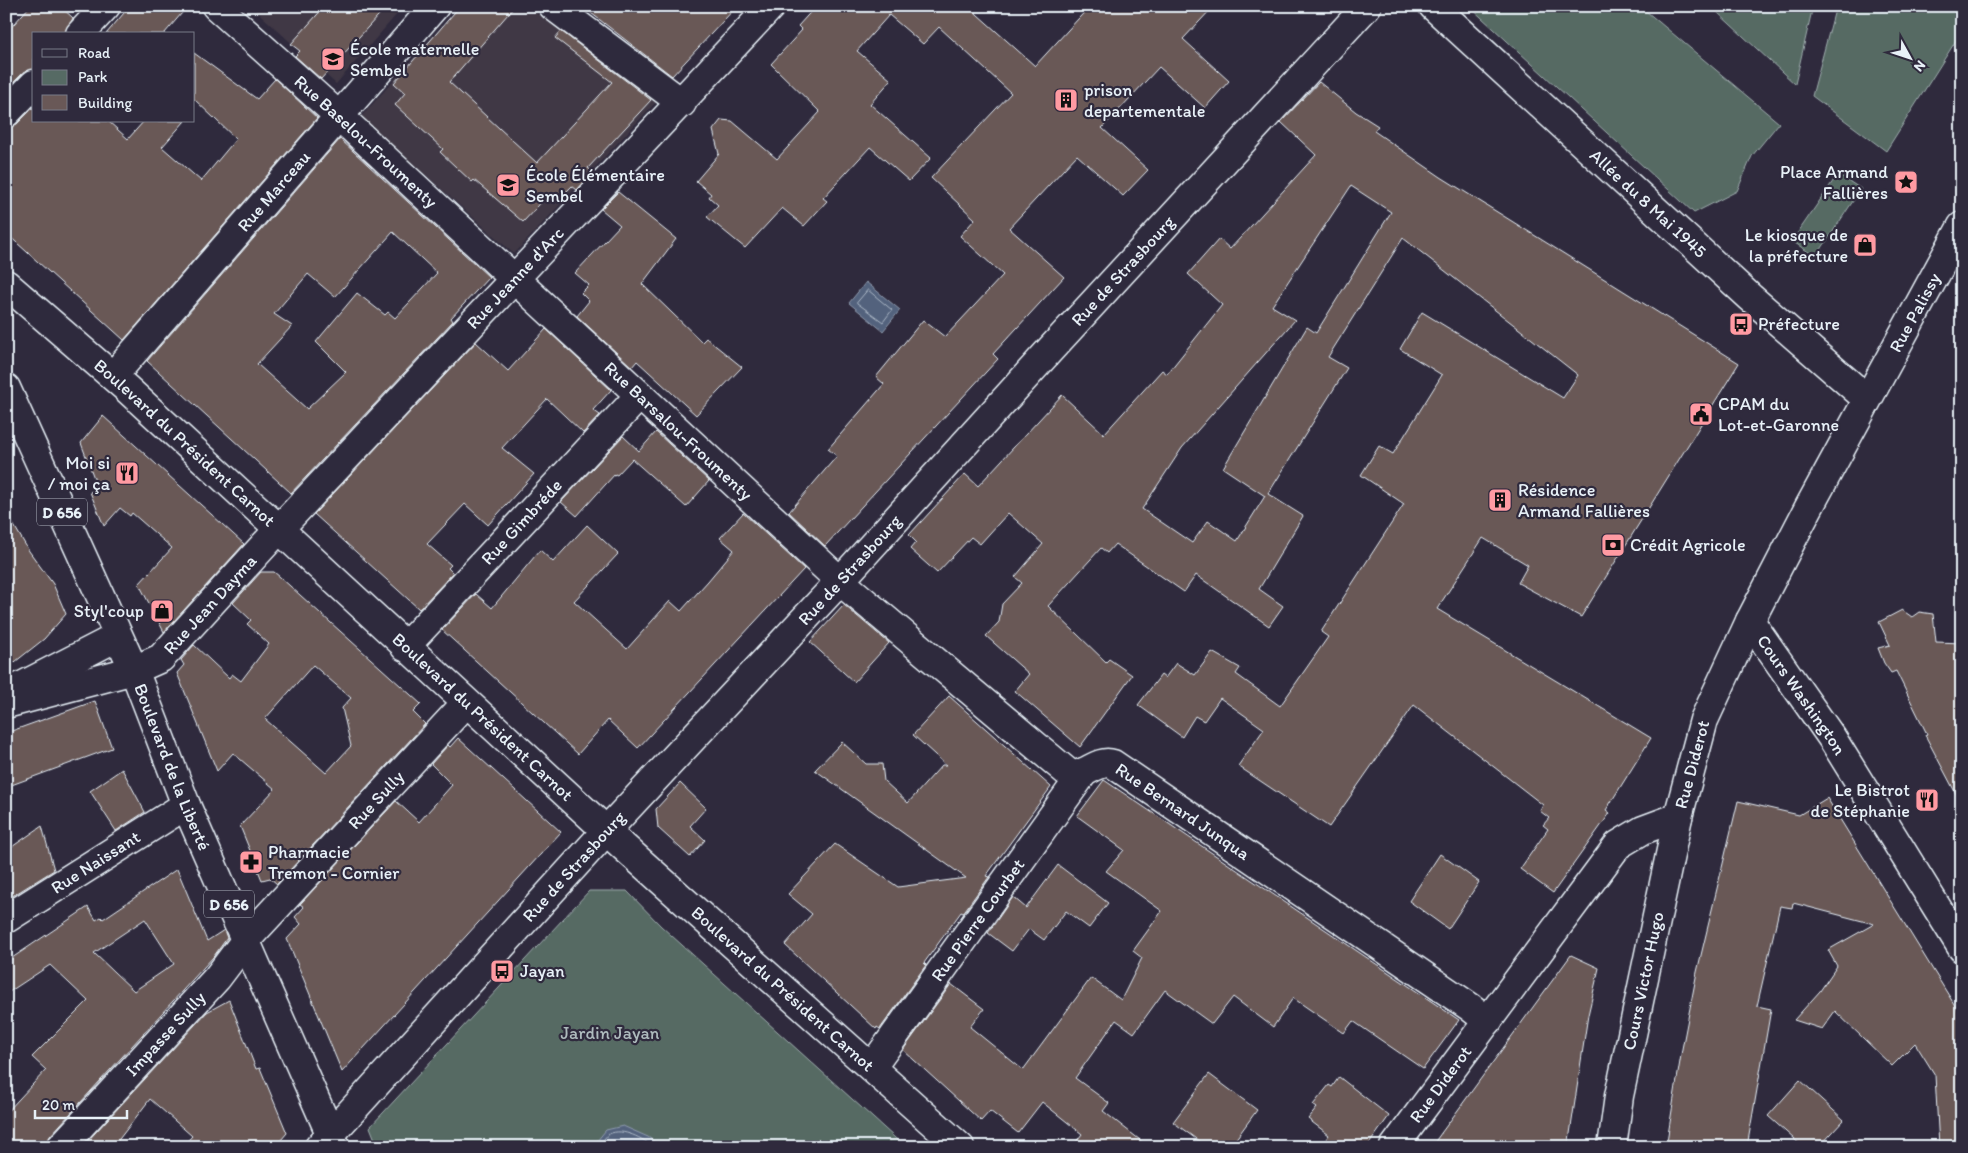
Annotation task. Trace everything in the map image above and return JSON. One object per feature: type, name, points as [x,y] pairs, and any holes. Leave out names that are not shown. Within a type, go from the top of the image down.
[{"type":"street","points":[[82,32],[106,6]]},
{"type":"street","name":"Rue Baselou-Froumenty","points":[[216,6],[339,116],[515,280]]},
{"type":"street","name":"Rue Marceau","points":[[113,376],[435,6]]},
{"type":"street","points":[[553,6],[682,103]]},
{"type":"street","name":"Rue Jeanne d'Arc","points":[[279,529],[682,103],[771,6]]},
{"type":"street","name":"Rue de Strasbourg","points":[[329,1143],[606,831],[840,581],[1367,6]]},
{"type":"street","name":"Allée du 8 Mai 1945","points":[[1433,6],[1750,297],[1867,399]]},
{"type":"street","points":[[6,113],[32,86]]},
{"type":"street","name":"Rue Palissy","points":[[1867,399],[1962,226]]},
{"type":"street","name":"Rue Barsalou-Froumenty","points":[[515,280],[840,581]]},
{"type":"street","name":"Boulevard du Président Carnot","points":[[6,284],[113,376],[606,831],[960,1147]]},
{"type":"street","name":"Boulevard de la Liberté","points":[[6,388],[117,637],[134,670],[186,805],[329,1143]]},
{"type":"street","name":"Rue Gimbréde","points":[[405,647],[639,396]]},
{"type":"street","name":"Rue Diderot","points":[[1394,1147],[1618,845],[1643,830],[1678,817],[1704,720],[1750,621],[1867,399]]},
{"type":"street","name":"Rue Jean Dayma","points":[[6,704],[134,670],[161,658],[279,529]]},
{"type":"street","points":[[840,581],[1071,775],[1084,772]]},
{"type":"street","name":"Cours Washington","points":[[1750,621],[1832,738],[1962,948]]},
{"type":"street","points":[[6,694],[117,637]]},
{"type":"street","name":"Rue Sully","points":[[245,941],[466,703]]},
{"type":"street","name":"Rue Bernard Junqua","points":[[1084,772],[1098,763],[1106,762],[1113,764],[1488,1021]]},
{"type":"street","name":"Rue Pierre Courbet","points":[[872,1067],[1084,772]]},
{"type":"street","name":"Rue Naissant","points":[[6,919],[186,805]]},
{"type":"street","name":"Cours Victor Hugo","points":[[1612,1147],[1620,1096],[1678,817]]},
{"type":"street","name":"Impasse Sully","points":[[61,1147],[217,978],[245,941]]},
{"type":"shaded area","name":"École maternelle Sembel","points":[[251,6],[404,6],[336,84]]},
{"type":"shaded area","name":"École Élémentaire Sembel","points":[[460,6],[527,6],[656,102],[514,254],[361,117]]},
{"type":"green space","points":[[1469,6],[1640,6],[1779,123],[1752,156],[1737,191],[1694,213]]},
{"type":"green space","points":[[1722,6],[1813,6],[1795,84],[1717,12]]},
{"type":"green space","points":[[1836,6],[1962,6],[1962,31],[1886,151],[1812,96]]},
{"type":"green space","points":[[1838,174],[1861,189],[1816,257],[1792,241]]},
{"type":"green space","name":"Jardin Jayan","points":[[589,891],[627,891],[661,926],[905,1147],[378,1147],[370,1127]]},
{"type":"water","points":[[866,282],[900,310],[883,331],[849,303]]},
{"type":"water","points":[[623,1126],[648,1137],[663,1147],[592,1147],[606,1130]]},
{"type":"building","points":[[30,6],[60,6],[73,18],[66,32],[32,32],[32,70],[23,73],[6,90],[6,33]]},
{"type":"building","points":[[130,6],[188,6],[166,32],[108,32]]},
{"type":"building","points":[[325,6],[387,6],[321,79],[295,56],[300,51],[291,44]]},
{"type":"building","points":[[460,6],[515,6],[449,82],[537,163],[612,82],[555,38],[561,31],[651,100],[588,168],[593,172],[577,190],[572,186],[558,200],[550,193],[523,222],[474,180],[472,182],[440,152],[443,149],[395,105],[405,93],[394,83]]},
{"type":"building","points":[[582,6],[737,6],[672,76]]},
{"type":"building","points":[[816,6],[968,6],[1035,66],[1090,6],[1214,6],[1183,39],[1229,81],[1205,108],[1159,67],[1102,128],[1148,170],[1123,196],[1077,155],[1009,228],[1064,277],[993,354],[998,359],[825,546],[789,512],[837,456],[828,449],[884,384],[876,377],[923,320],[945,337],[1003,275],[960,236],[975,219],[931,178],[1011,93],[939,27],[923,44],[889,15],[857,51],[891,80],[870,104],[931,158],[909,181],[870,147],[823,198],[827,201],[804,226],[782,208],[745,248],[707,217],[718,205],[709,197],[711,194],[696,181],[719,154],[713,130],[721,120],[732,121],[777,159],[820,112],[771,64],[802,30],[798,26]]},
{"type":"building","points":[[195,54],[257,99],[275,79],[317,118],[124,340],[6,233],[6,128],[17,124],[32,109],[32,122],[109,122],[128,139],[143,122],[184,122],[162,147],[201,181],[236,139],[195,100]]},
{"type":"building","points":[[1319,82],[1356,112],[1378,126],[1374,131],[1441,177],[1739,363],[1581,617],[1518,583],[1528,565],[1483,538],[1437,609],[1651,738],[1606,810],[1610,813],[1553,893],[1520,869],[1548,829],[1543,825],[1549,818],[1540,811],[1543,805],[1414,705],[1329,827],[1238,766],[1264,729],[1220,698],[1204,721],[1195,716],[1182,737],[1138,705],[1161,675],[1165,678],[1176,663],[1195,675],[1212,652],[1240,668],[1236,674],[1280,706],[1328,637],[1321,632],[1404,504],[1361,475],[1379,446],[1393,454],[1442,375],[1400,349],[1422,312],[1563,398],[1578,375],[1403,238],[1328,357],[1347,368],[1268,494],[1303,516],[1259,589],[1283,606],[1269,626],[1196,575],[1184,592],[1115,544],[1107,553],[1101,548],[1048,606],[1106,662],[1109,659],[1132,675],[1080,747],[1015,691],[1029,674],[986,636],[999,622],[1002,604],[1022,583],[1015,577],[1043,544],[1008,513],[980,544],[971,537],[937,573],[910,549],[916,542],[909,535],[965,474],[978,486],[1062,395],[1104,434],[1162,370],[1167,374],[1222,305],[1188,274],[1219,239],[1230,249],[1316,155],[1281,122]],"holes":[[[1351,186],[1391,212],[1316,333],[1307,327],[1223,468],[1265,496],[1237,541],[1208,521],[1192,543],[1142,509],[1182,448],[1295,320],[1272,306]]]},
{"type":"building","points":[[340,139],[489,277],[451,318],[453,321],[291,493],[147,361]],"holes":[[[393,232],[437,273],[395,318],[388,312],[385,315],[357,293],[316,342],[346,372],[307,409],[257,364],[292,326],[274,314],[308,274],[335,297]]]},
{"type":"building","points":[[618,192],[676,239],[642,284],[702,342],[706,338],[742,367],[696,415],[637,361],[632,367],[577,316],[589,301],[581,293],[589,285],[575,273],[620,225],[601,209]]},
{"type":"building","points":[[546,329],[611,390],[593,410],[600,415],[583,433],[547,399],[502,448],[534,474],[488,525],[465,504],[427,544],[451,565],[448,568],[453,573],[419,609],[314,514],[476,342],[508,371]]},
{"type":"building","points":[[103,416],[244,544],[164,632],[139,584],[172,548],[132,513],[130,516],[120,508],[104,526],[90,492],[98,489],[81,443]]},
{"type":"building","points":[[656,432],[709,481],[686,507],[632,459],[617,475],[615,474],[577,516],[561,502],[623,436],[639,451]]},
{"type":"building","points":[[6,512],[29,551],[53,584],[66,614],[44,639],[6,669]]},
{"type":"building","points":[[743,513],[804,569],[638,748],[608,720],[578,754],[442,630],[476,594],[492,608],[540,550],[553,562],[587,525],[618,554],[574,601],[627,649],[670,601],[681,611],[708,581],[734,550],[720,538]]},
{"type":"building","points":[[261,572],[274,572],[421,704],[413,712],[425,724],[277,884],[270,878],[262,880],[240,826],[275,789],[233,753],[217,771],[177,673],[184,665],[181,660],[194,645],[229,678],[232,674],[241,681],[269,644],[247,624],[251,620],[233,603]],"holes":[[[313,665],[351,698],[342,708],[351,746],[326,773],[265,719]]]},
{"type":"building","points":[[844,605],[889,643],[854,682],[810,642]]},
{"type":"building","points":[[1902,610],[1912,617],[1919,612],[1933,614],[1936,642],[1962,643],[1962,805],[1925,735],[1927,734],[1896,671],[1891,673],[1884,663],[1878,648],[1890,645],[1879,622]]},
{"type":"building","points":[[949,696],[1051,787],[986,876],[989,877],[924,963],[926,965],[880,1029],[877,1027],[876,1029],[785,945],[812,914],[788,894],[835,844],[898,887],[966,878],[815,770],[842,742],[866,764],[882,764],[884,781],[908,803],[942,765],[946,765],[913,735]]},
{"type":"building","points":[[95,701],[112,748],[6,787],[6,733]]},
{"type":"building","points":[[458,738],[561,832],[342,1072],[287,939],[301,924],[295,917],[304,907],[300,904],[396,801],[419,822],[452,785],[431,764],[448,745],[450,747]]},
{"type":"building","points":[[122,769],[145,812],[116,831],[90,791]]},
{"type":"building","points":[[1104,780],[1459,1020],[1423,1069],[1353,1021],[1344,1033],[1293,998],[1273,1027],[1233,997],[1212,1024],[1165,990],[1134,1033],[1116,1020],[1075,1078],[1109,1103],[1103,1111],[1149,1147],[1072,1147],[1082,1134],[1042,1102],[1018,1133],[990,1111],[981,1121],[903,1050],[951,984],[984,1009],[970,1027],[1023,1070],[1091,978],[1121,1000],[1142,958],[1133,951],[1162,911],[1106,871],[1124,850],[1077,816]]},
{"type":"building","points":[[680,783],[706,808],[690,826],[705,840],[690,857],[658,828],[656,809]]},
{"type":"building","points":[[1827,798],[1962,1017],[1962,1147],[1939,1147],[1935,1075],[1915,1043],[1892,1066],[1835,1011],[1822,1029],[1794,1020],[1820,991],[1837,966],[1828,950],[1874,924],[1793,903],[1792,908],[1780,906],[1757,1006],[1771,1009],[1747,1147],[1666,1147],[1697,972],[1738,801],[1799,815]]},
{"type":"building","points":[[42,826],[54,870],[6,900],[6,851]]},
{"type":"building","points":[[1440,854],[1479,882],[1448,929],[1409,901]]},
{"type":"building","points":[[1058,865],[1108,903],[1089,928],[1066,911],[1044,940],[1029,929],[1012,951],[988,933],[1013,897],[1026,908]]},
{"type":"building","points":[[177,869],[207,941],[224,930],[227,938],[214,956],[50,1136],[46,1147],[6,1147],[6,1113],[46,1070],[32,1057],[88,1001],[50,965],[6,994],[6,962],[88,907],[96,920],[101,917],[103,919]],"holes":[[[145,919],[174,964],[134,991],[94,953]]]},
{"type":"building","points":[[1571,955],[1599,968],[1588,1015],[1568,1147],[1431,1147]]},
{"type":"building","points":[[229,1000],[256,1069],[260,1068],[287,1133],[275,1147],[182,1147],[192,1136],[150,1099],[113,1147],[82,1147],[207,1012]]},
{"type":"building","points":[[1209,1074],[1257,1110],[1230,1147],[1207,1147],[1173,1122]]},
{"type":"building","points":[[1339,1077],[1389,1116],[1367,1147],[1320,1147],[1329,1135],[1308,1119],[1317,1108],[1313,1105],[1329,1085],[1332,1087]]},
{"type":"building","points":[[1800,1080],[1844,1120],[1819,1147],[1803,1147],[1768,1116]]},
{"type":"place","name":"École maternelle Sembel","points":[[333,59]]},
{"type":"place","name":"prison departementale","points":[[1066,100]]},
{"type":"place","name":"Place Armand Fallières","points":[[1906,182]]},
{"type":"place","name":"École Élémentaire Sembel","points":[[508,185]]},
{"type":"place","name":"Le kiosque de la préfecture","points":[[1865,245]]},
{"type":"place","name":"Préfecture","points":[[1741,324]]},
{"type":"place","name":"CPAM du Lot-et-Garonne","points":[[1701,414]]},
{"type":"place","name":"Moi si / moi ça","points":[[127,473]]},
{"type":"place","name":"Résidence Armand Fallières","points":[[1500,500]]},
{"type":"place","name":"Crédit Agricole","points":[[1613,545]]},
{"type":"place","name":"Styl'coup","points":[[162,611]]},
{"type":"place","name":"Le Bistrot de Stéphanie","points":[[1927,800]]},
{"type":"place","name":"Pharmacie Tremon - Cornier","points":[[251,862]]},
{"type":"place","name":"Jayan","points":[[502,971]]}]
